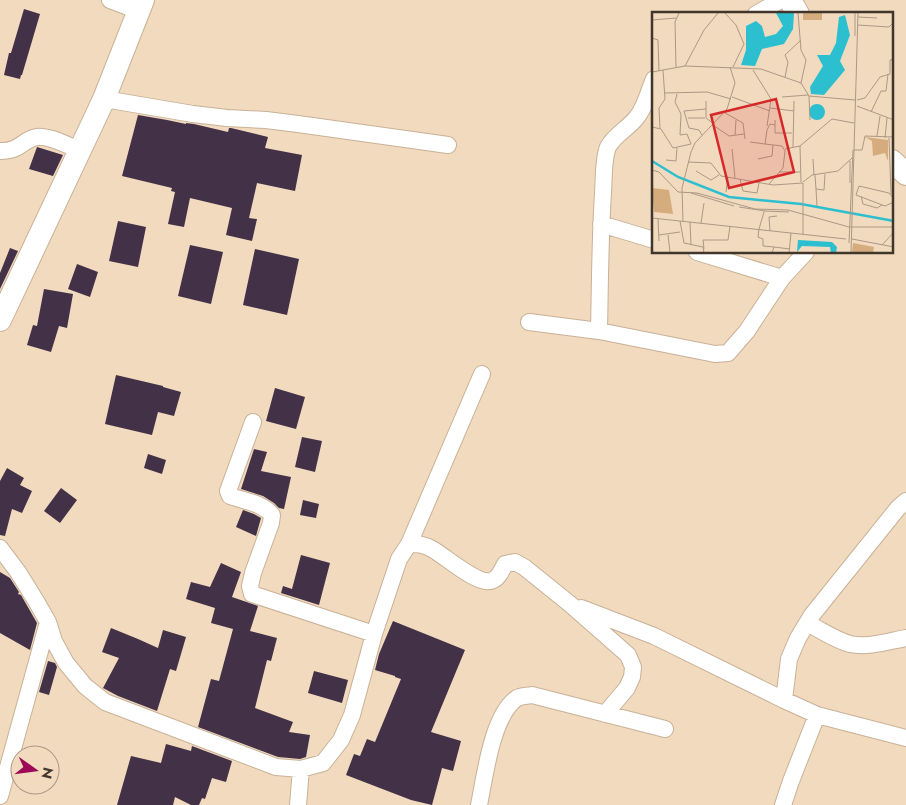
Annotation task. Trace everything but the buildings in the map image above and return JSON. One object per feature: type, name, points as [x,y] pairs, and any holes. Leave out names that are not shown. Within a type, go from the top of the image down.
[{"type":"street","points":[[0,320],[104,99],[141,6],[110,0]]},
{"type":"street","points":[[763,12],[793,4]]},
{"type":"street","points":[[599,331],[601,224],[607,149],[616,136],[637,117],[646,103],[652,85]]},
{"type":"street","points":[[104,99],[194,114],[266,120],[448,145]]},
{"type":"street","points":[[0,151],[17,148],[36,137],[47,137],[80,150]]},
{"type":"street","points":[[894,163],[906,174]]},
{"type":"street","points":[[601,224],[652,239]]},
{"type":"street","points":[[704,254],[782,278]]},
{"type":"street","points":[[529,322],[599,331],[715,354],[728,353],[747,331],[782,278],[804,254]]},
{"type":"street","points":[[0,548],[36,601],[48,622],[54,641],[66,663],[85,686],[105,702],[276,767],[301,769],[323,763],[341,740],[352,715],[374,634],[399,559],[408,544],[482,374]]},
{"type":"street","points":[[253,422],[228,491],[230,496],[262,506],[272,515],[271,523],[253,573],[250,586],[252,594],[374,634]]},
{"type":"street","points":[[784,700],[788,659],[807,623],[898,508],[906,501]]},
{"type":"street","points":[[408,544],[431,548],[482,581],[491,581],[499,576],[505,564],[515,562],[570,604],[628,654],[632,667],[632,677],[627,688],[605,714]]},
{"type":"street","points":[[570,604],[654,636],[817,715],[906,738]]},
{"type":"street","points":[[0,796],[48,622]]},
{"type":"street","points":[[807,623],[851,644],[867,645],[906,638]]},
{"type":"street","points":[[478,805],[498,723],[507,707],[519,697],[532,695],[665,729]]},
{"type":"street","points":[[783,805],[817,715]]},
{"type":"street","points":[[298,805],[301,769]]}]
